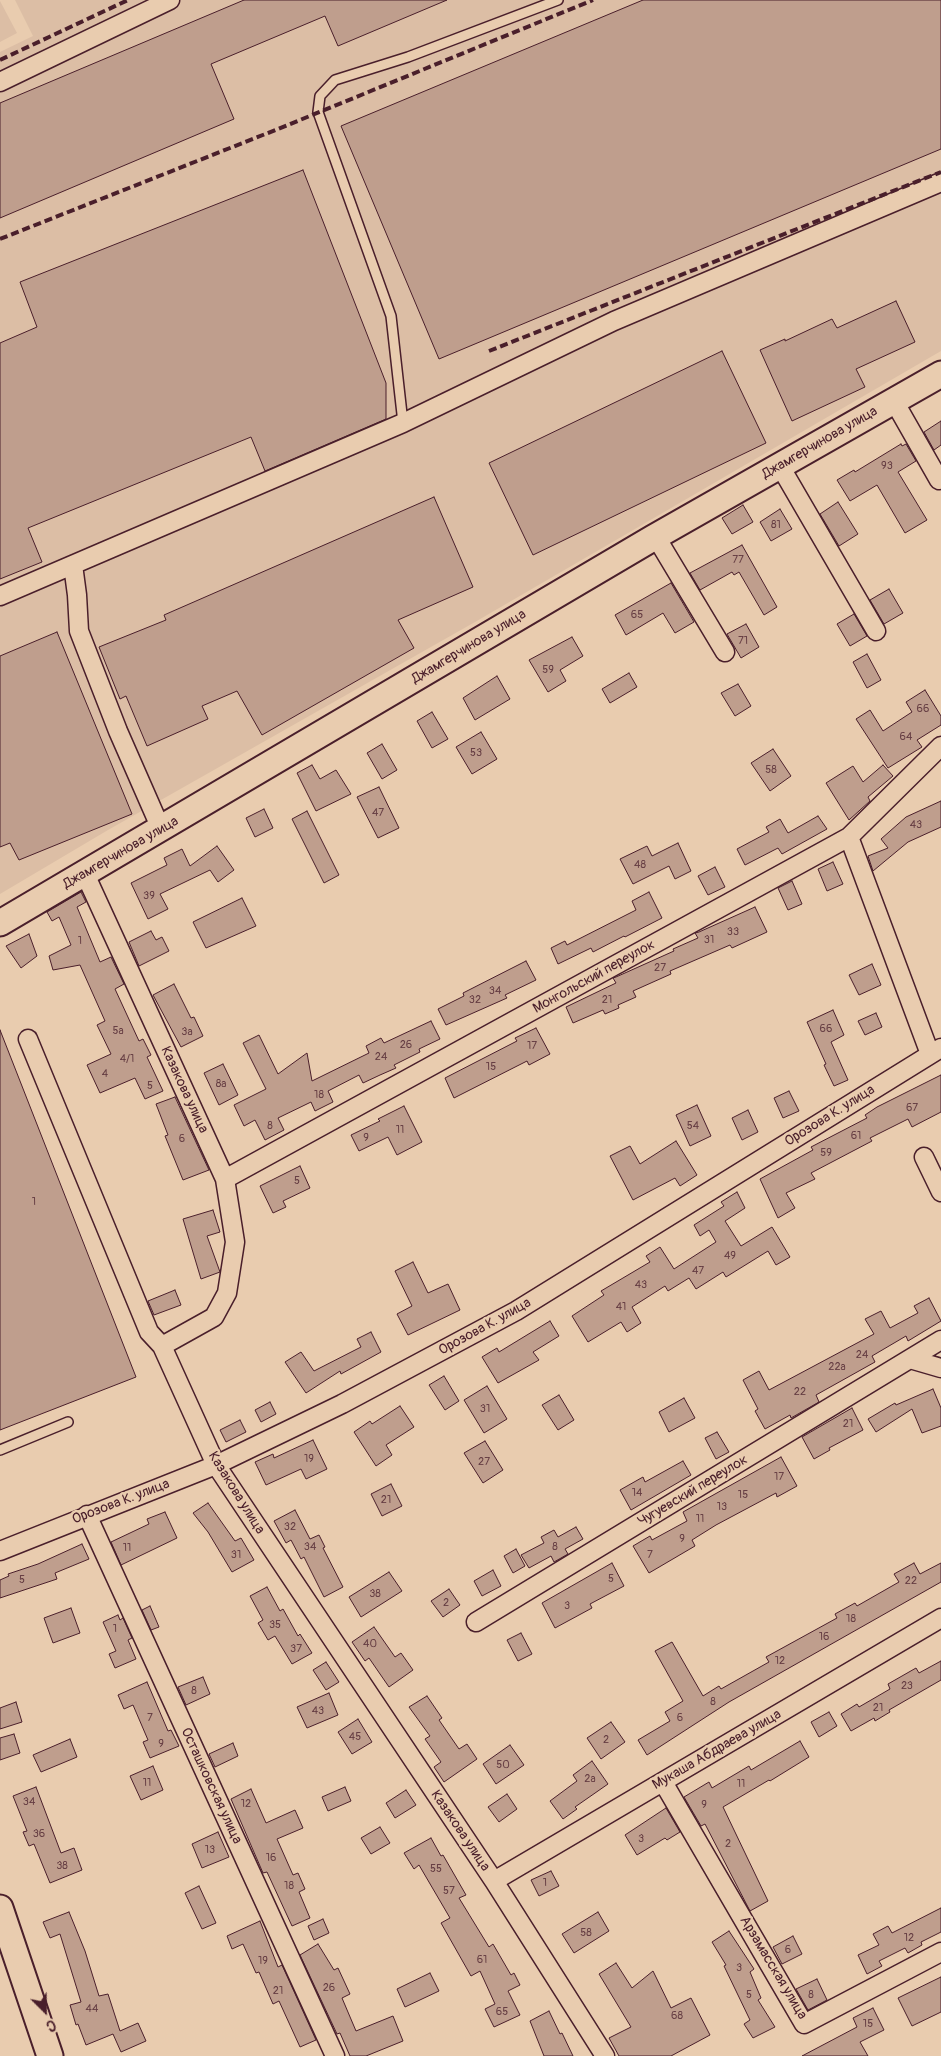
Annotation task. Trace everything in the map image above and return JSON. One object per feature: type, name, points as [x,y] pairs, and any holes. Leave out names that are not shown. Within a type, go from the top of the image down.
[{"type":"street","points":[[0,82],[170,0]]},
{"type":"street","points":[[0,596],[403,423],[614,321],[941,182]]},
{"type":"street","name":"Джамгерчинова улица","points":[[0,923],[656,537],[941,374]]},
{"type":"street","points":[[894,401],[939,480]]},
{"type":"street","points":[[780,466],[876,631]]},
{"type":"street","points":[[656,537],[725,652]]},
{"type":"street","points":[[72,565],[78,595],[79,631],[118,732],[161,829]]},
{"type":"street","name":"Монгольский переулок","points":[[225,1179],[849,837],[941,746]]},
{"type":"street","points":[[849,837],[935,1051]]},
{"type":"street","name":"Казакова улица","points":[[85,874],[225,1179],[235,1242],[226,1293],[214,1317],[162,1346],[216,1465],[494,1881],[605,2056]]},
{"type":"street","points":[[28,1039],[149,1332],[162,1346]]},
{"type":"street","name":"Орозова К. улица","points":[[0,1551],[216,1465],[342,1404],[516,1311],[935,1051]]},
{"type":"street","points":[[924,1158],[941,1192]]},
{"type":"street","name":"Чугуевский переулок","points":[[476,1622],[941,1340]]},
{"type":"street","points":[[910,1359],[941,1368]]},
{"type":"street","name":"Осташковская улица","points":[[87,1515],[335,2056]]},
{"type":"street","name":"Мукаша Абдраева улица","points":[[494,1881],[941,1618]]},
{"type":"street","name":"Арзамасская улица","points":[[663,1782],[804,2024],[941,1952]]},
{"type":"street","points":[[1,1915],[50,2056]]},
{"type":"lane","points":[[403,423],[391,316],[318,112],[320,96],[334,80],[408,57],[558,0]]},
{"type":"lane","points":[[0,1450],[68,1422]]},
{"type":"shaded area","points":[[15,0],[941,0],[941,351],[475,622],[108,830],[0,894],[0,52],[33,36]]},
{"type":"shaded area","points":[[0,1],[17,33],[0,42]]},
{"type":"building","points":[[244,0],[447,0],[338,46],[325,16],[211,64],[234,119],[0,218],[0,103]]},
{"type":"building","points":[[643,0],[941,0],[941,149],[439,359],[341,126]]},
{"type":"building","points":[[303,170],[386,383],[386,419],[265,471],[251,437],[28,528],[42,562],[0,579],[0,343],[37,327],[20,282]]},
{"type":"building","points":[[896,301],[915,342],[856,369],[865,387],[792,421],[760,350],[785,339],[785,341],[832,319],[837,328]]},
{"type":"building","points":[[722,351],[766,443],[533,555],[489,463]]},
{"type":"building","points":[[941,421],[941,445],[934,450],[924,432]]},
{"type":"building","points":[[901,444],[902,446],[906,444],[916,461],[898,472],[927,520],[905,533],[877,485],[850,501],[837,480],[854,470],[855,472]]},
{"type":"building","points":[[434,497],[473,587],[398,620],[414,648],[262,735],[237,691],[202,706],[208,719],[147,746],[126,696],[120,699],[99,647],[166,620],[164,615]]},
{"type":"building","points":[[838,502],[858,534],[839,546],[820,514]]},
{"type":"building","points":[[743,505],[753,522],[732,534],[722,518]]},
{"type":"building","points":[[780,509],[792,529],[771,541],[760,522]]},
{"type":"building","points":[[742,545],[777,607],[764,615],[739,572],[734,575],[732,572],[700,590],[690,573]]},
{"type":"building","points":[[671,583],[694,622],[675,633],[663,613],[626,635],[615,615]]},
{"type":"building","points":[[889,589],[903,613],[884,624],[870,600]]},
{"type":"building","points":[[854,614],[867,636],[850,646],[837,624]]},
{"type":"building","points":[[746,624],[759,647],[741,658],[727,634]]},
{"type":"building","points":[[57,632],[132,814],[19,860],[10,843],[0,847],[0,656]]},
{"type":"building","points":[[572,637],[583,656],[560,670],[566,681],[548,692],[529,660]]},
{"type":"building","points":[[867,654],[881,680],[867,688],[853,662]]},
{"type":"building","points":[[629,673],[637,687],[610,703],[602,689]]},
{"type":"building","points":[[497,676],[510,699],[475,720],[463,698]]},
{"type":"building","points":[[738,684],[751,706],[735,716],[721,693]]},
{"type":"building","points":[[925,690],[941,716],[941,725],[917,740],[922,747],[888,768],[856,719],[870,710],[883,731],[912,712],[906,702]]},
{"type":"building","points":[[432,712],[448,739],[432,748],[417,721]]},
{"type":"building","points":[[481,732],[497,759],[472,774],[456,747]]},
{"type":"building","points":[[382,744],[397,770],[382,779],[367,753]]},
{"type":"building","points":[[773,749],[791,776],[770,791],[751,763]]},
{"type":"building","points":[[312,765],[320,779],[336,770],[351,794],[316,811],[297,773]]},
{"type":"building","points":[[883,765],[893,776],[868,797],[870,801],[849,820],[826,783],[853,766],[863,782]]},
{"type":"building","points":[[379,787],[399,828],[378,838],[357,797]]},
{"type":"building","points":[[941,801],[941,827],[908,842],[873,871],[868,856],[888,848],[881,839],[906,817]]},
{"type":"building","points":[[264,809],[273,828],[255,837],[246,818]]},
{"type":"building","points":[[307,811],[339,875],[324,883],[292,819]]},
{"type":"building","points":[[818,816],[827,829],[782,854],[778,848],[745,865],[737,849],[769,832],[766,827],[780,819],[788,833]]},
{"type":"building","points":[[678,843],[691,871],[675,879],[669,866],[633,884],[620,859],[647,846],[652,856]]},
{"type":"building","points":[[217,846],[234,870],[218,882],[210,870],[160,894],[168,909],[148,919],[131,883],[167,865],[164,858],[182,849],[190,866]]},
{"type":"building","points":[[833,862],[843,884],[827,891],[818,869]]},
{"type":"building","points":[[715,867],[725,887],[708,895],[698,876]]},
{"type":"building","points":[[792,881],[802,904],[788,910],[778,888]]},
{"type":"building","points":[[81,892],[86,902],[77,907],[100,962],[111,957],[124,984],[115,989],[139,1041],[143,1039],[151,1055],[147,1057],[163,1091],[145,1099],[135,1078],[100,1093],[87,1065],[111,1054],[97,1025],[105,1021],[80,965],[53,970],[49,956],[71,945],[59,917],[52,921],[47,912]]},
{"type":"building","points":[[649,892],[662,918],[593,952],[591,948],[558,964],[551,948],[565,941],[567,945],[636,910],[632,901]]},
{"type":"building","points":[[242,898],[256,926],[206,948],[193,922]]},
{"type":"building","points":[[755,907],[767,932],[732,948],[730,945],[670,971],[671,974],[633,991],[636,997],[618,1005],[619,1008],[605,1014],[603,1010],[573,1023],[566,1007],[616,983],[613,978],[674,951],[673,949],[698,938],[695,933]]},
{"type":"building","points":[[151,931],[156,940],[162,937],[169,951],[139,966],[129,942]]},
{"type":"building","points":[[29,934],[37,956],[21,968],[6,946]]},
{"type":"building","points":[[526,961],[536,980],[505,995],[507,998],[446,1025],[438,1009],[464,996],[463,993]]},
{"type":"building","points":[[872,964],[881,985],[859,995],[849,975]]},
{"type":"building","points":[[174,984],[191,1018],[194,1017],[203,1036],[181,1047],[153,995]]},
{"type":"building","points":[[833,1010],[844,1035],[831,1042],[848,1080],[834,1086],[807,1022]]},
{"type":"building","points":[[876,1013],[882,1027],[865,1035],[858,1021]]},
{"type":"building","points":[[431,1021],[440,1039],[419,1049],[420,1052],[394,1065],[396,1068],[363,1083],[359,1075],[328,1091],[333,1102],[315,1111],[311,1102],[278,1118],[284,1130],[265,1140],[255,1120],[244,1126],[234,1105],[266,1089],[243,1043],[259,1035],[278,1074],[307,1053],[312,1081],[369,1053],[366,1046],[381,1038],[384,1043]]},
{"type":"building","points":[[536,1028],[550,1054],[529,1065],[527,1061],[454,1098],[445,1078],[517,1041],[515,1038]]},
{"type":"building","points":[[0,1030],[136,1377],[0,1430]]},
{"type":"building","points":[[223,1064],[238,1095],[219,1105],[204,1073]]},
{"type":"building","points":[[941,1075],[941,1112],[912,1127],[908,1119],[870,1138],[872,1141],[811,1173],[815,1179],[786,1193],[795,1208],[778,1218],[760,1179],[813,1150],[811,1147],[867,1118],[865,1115],[877,1107]]},
{"type":"building","points":[[789,1091],[799,1111],[783,1118],[774,1098]]},
{"type":"building","points":[[175,1097],[209,1170],[183,1180],[165,1136],[168,1135],[156,1104]]},
{"type":"building","points":[[697,1105],[711,1136],[690,1146],[676,1115]]},
{"type":"building","points":[[404,1106],[422,1142],[397,1155],[388,1137],[359,1151],[351,1135],[380,1121],[378,1119]]},
{"type":"building","points":[[748,1110],[758,1132],[742,1140],[732,1118]]},
{"type":"building","points":[[676,1141],[697,1175],[680,1186],[675,1178],[633,1200],[610,1156],[630,1146],[640,1164]]},
{"type":"building","points":[[300,1166],[310,1188],[283,1201],[286,1207],[273,1213],[260,1186]]},
{"type":"building","points":[[737,1192],[745,1208],[725,1221],[741,1246],[772,1227],[790,1257],[776,1265],[768,1251],[726,1277],[723,1272],[696,1289],[689,1278],[668,1291],[665,1286],[632,1307],[641,1323],[627,1332],[621,1322],[588,1342],[572,1316],[604,1295],[601,1291],[650,1262],[646,1256],[660,1247],[674,1269],[716,1242],[709,1230],[700,1236],[694,1225],[724,1206],[721,1202]]},
{"type":"building","points":[[213,1210],[220,1232],[207,1236],[220,1272],[201,1279],[183,1219]]},
{"type":"building","points":[[413,1262],[428,1293],[448,1284],[460,1310],[408,1335],[397,1314],[412,1306],[395,1271]]},
{"type":"building","points":[[175,1290],[181,1305],[154,1315],[148,1301]]},
{"type":"building","points":[[929,1298],[941,1321],[908,1341],[906,1336],[872,1356],[875,1362],[816,1395],[819,1402],[791,1418],[790,1415],[765,1429],[755,1411],[758,1409],[743,1380],[759,1371],[769,1390],[874,1334],[865,1319],[881,1311],[890,1328],[918,1313],[914,1306]]},
{"type":"building","points":[[550,1321],[559,1336],[533,1352],[539,1360],[498,1383],[482,1357],[497,1348],[499,1352]]},
{"type":"building","points":[[371,1332],[381,1352],[341,1374],[340,1371],[306,1393],[285,1362],[301,1352],[314,1371],[361,1347],[357,1339]]},
{"type":"building","points":[[444,1376],[459,1401],[445,1410],[429,1385]]},
{"type":"building","points":[[487,1386],[507,1419],[484,1433],[464,1400]]},
{"type":"building","points":[[933,1389],[941,1408],[941,1426],[922,1433],[912,1409],[876,1432],[868,1419],[895,1403],[896,1405]]},
{"type":"building","points":[[559,1395],[574,1420],[558,1430],[542,1405]]},
{"type":"building","points":[[684,1398],[695,1418],[669,1432],[659,1412]]},
{"type":"building","points":[[270,1402],[276,1414],[261,1422],[255,1410]]},
{"type":"building","points":[[400,1406],[414,1427],[386,1445],[392,1455],[376,1466],[354,1432],[370,1421],[372,1424]]},
{"type":"building","points":[[852,1408],[863,1430],[829,1448],[830,1450],[814,1459],[802,1437]]},
{"type":"building","points":[[240,1420],[246,1432],[226,1442],[220,1430]]},
{"type":"building","points":[[717,1432],[729,1452],[716,1459],[705,1438]]},
{"type":"building","points":[[313,1440],[327,1469],[306,1479],[301,1469],[266,1485],[255,1462],[273,1454],[274,1458]]},
{"type":"building","points":[[485,1441],[503,1470],[483,1483],[464,1453]]},
{"type":"building","points":[[781,1457],[797,1486],[777,1497],[776,1493],[716,1525],[692,1540],[695,1546],[649,1573],[633,1546],[650,1536],[652,1540],[687,1521],[683,1512]]},
{"type":"building","points":[[683,1461],[691,1475],[631,1510],[620,1490],[643,1477],[645,1482]]},
{"type":"building","points":[[391,1484],[402,1506],[382,1516],[371,1494]]},
{"type":"building","points":[[208,1503],[235,1541],[241,1538],[254,1560],[232,1572],[208,1532],[193,1513]]},
{"type":"building","points":[[295,1510],[310,1539],[319,1535],[325,1547],[323,1548],[343,1587],[324,1597],[304,1557],[301,1559],[291,1540],[286,1543],[274,1521]]},
{"type":"building","points":[[165,1512],[177,1538],[121,1565],[111,1542],[149,1524],[147,1519]]},
{"type":"building","points":[[576,1527],[583,1539],[565,1549],[568,1554],[554,1562],[551,1556],[529,1568],[521,1555],[544,1543],[541,1537],[554,1530],[558,1537]]},
{"type":"building","points":[[82,1544],[89,1559],[55,1573],[57,1579],[0,1598],[0,1580],[9,1576],[8,1574],[38,1564]]},
{"type":"building","points":[[516,1549],[525,1566],[513,1573],[504,1556]]},
{"type":"building","points":[[612,1563],[624,1586],[590,1604],[592,1608],[555,1628],[542,1603]]},
{"type":"building","points":[[914,1563],[920,1574],[941,1563],[941,1582],[729,1702],[647,1755],[638,1740],[670,1721],[665,1712],[683,1701],[655,1651],[672,1642],[703,1696],[719,1686],[721,1689],[769,1662],[766,1657],[837,1618],[835,1614],[855,1603],[857,1606],[899,1582],[894,1574]]},
{"type":"building","points":[[493,1570],[501,1586],[482,1596],[474,1581]]},
{"type":"building","points":[[389,1572],[402,1591],[361,1617],[349,1597]]},
{"type":"building","points":[[267,1587],[280,1611],[283,1609],[298,1636],[300,1634],[312,1653],[292,1664],[275,1636],[268,1640],[258,1623],[263,1620],[250,1596]]},
{"type":"building","points":[[449,1589],[460,1605],[443,1617],[431,1601]]},
{"type":"building","points":[[150,1606],[159,1627],[151,1630],[142,1610]]},
{"type":"building","points":[[71,1608],[80,1633],[53,1643],[44,1618]]},
{"type":"building","points":[[118,1615],[120,1620],[123,1618],[132,1638],[128,1640],[136,1659],[115,1668],[109,1654],[116,1651],[103,1622]]},
{"type":"building","points":[[374,1627],[395,1657],[401,1653],[413,1670],[389,1687],[369,1658],[365,1661],[352,1642]]},
{"type":"building","points":[[521,1633],[532,1654],[518,1661],[507,1640]]},
{"type":"building","points":[[941,1661],[941,1680],[889,1710],[890,1712],[875,1721],[874,1718],[851,1731],[841,1714],[857,1704],[859,1707],[890,1689],[888,1684],[916,1668],[919,1673]]},
{"type":"building","points":[[326,1662],[339,1682],[326,1690],[313,1670]]},
{"type":"building","points":[[203,1677],[210,1694],[186,1705],[178,1687]]},
{"type":"building","points":[[147,1682],[168,1731],[171,1730],[179,1746],[150,1758],[143,1742],[148,1740],[133,1705],[124,1709],[118,1695]]},
{"type":"building","points":[[329,1693],[338,1715],[307,1728],[297,1707]]},
{"type":"building","points":[[427,1696],[442,1718],[439,1720],[459,1749],[467,1744],[477,1759],[444,1782],[434,1767],[441,1762],[425,1739],[430,1736],[409,1707]]},
{"type":"building","points":[[16,1702],[22,1722],[0,1729],[0,1708]]},
{"type":"building","points":[[829,1712],[837,1726],[819,1737],[811,1722]]},
{"type":"building","points":[[358,1719],[372,1742],[352,1754],[338,1732]]},
{"type":"building","points":[[611,1722],[625,1742],[601,1759],[587,1738]]},
{"type":"building","points":[[14,1734],[20,1753],[0,1760],[0,1738]]},
{"type":"building","points":[[70,1739],[77,1757],[41,1772],[33,1755]]},
{"type":"building","points":[[800,1741],[809,1757],[723,1807],[768,1901],[750,1911],[705,1824],[701,1826],[684,1797],[709,1782],[712,1788],[749,1766],[751,1770]]},
{"type":"building","points":[[233,1743],[238,1756],[215,1767],[209,1754]]},
{"type":"building","points":[[510,1745],[524,1765],[496,1784],[483,1764]]},
{"type":"building","points":[[592,1761],[608,1784],[575,1807],[577,1809],[563,1819],[550,1801],[577,1781],[573,1775]]},
{"type":"building","points":[[153,1766],[163,1790],[141,1800],[130,1776]]},
{"type":"building","points":[[36,1787],[61,1853],[74,1848],[82,1870],[50,1883],[34,1844],[29,1846],[23,1832],[27,1831],[13,1796]]},
{"type":"building","points":[[345,1787],[351,1801],[328,1811],[322,1797]]},
{"type":"building","points":[[251,1789],[266,1823],[295,1810],[303,1828],[277,1839],[293,1875],[298,1873],[305,1889],[299,1892],[310,1918],[292,1926],[267,1872],[263,1873],[231,1799]]},
{"type":"building","points":[[406,1790],[416,1805],[395,1818],[386,1803]]},
{"type":"building","points":[[507,1794],[517,1809],[499,1822],[488,1807]]},
{"type":"building","points":[[666,1808],[680,1832],[667,1840],[665,1838],[637,1855],[625,1835]]},
{"type":"building","points":[[380,1827],[390,1843],[371,1854],[361,1838]]},
{"type":"building","points":[[218,1832],[229,1857],[202,1868],[192,1844]]},
{"type":"building","points":[[431,1838],[466,1895],[459,1898],[489,1947],[493,1944],[511,1975],[514,1973],[520,1985],[508,1991],[520,2015],[494,2027],[485,2009],[495,2004],[480,1971],[471,1976],[441,1923],[450,1918],[419,1865],[414,1869],[404,1853]]},
{"type":"building","points":[[551,1871],[559,1886],[539,1896],[531,1880]]},
{"type":"building","points":[[199,1886],[216,1923],[202,1929],[185,1893]]},
{"type":"building","points":[[941,1908],[941,1932],[921,1942],[922,1945],[908,1953],[905,1948],[879,1961],[882,1966],[867,1974],[858,1955],[879,1945],[873,1934],[888,1926],[892,1933]]},
{"type":"building","points":[[69,1912],[85,1951],[99,1996],[108,1994],[120,2031],[138,2023],[146,2041],[121,2052],[113,2034],[86,2045],[78,2024],[76,2025],[70,2005],[81,2002],[60,1934],[50,1938],[43,1922]]},
{"type":"building","points":[[598,1912],[609,1931],[574,1953],[562,1934]]},
{"type":"building","points":[[323,1919],[329,1933],[314,1940],[308,1926]]},
{"type":"building","points":[[260,1921],[278,1967],[282,1965],[316,2040],[300,2047],[279,2001],[273,2004],[259,1972],[256,1973],[243,1944],[232,1949],[227,1936]]},
{"type":"building","points":[[729,1931],[754,1969],[750,1972],[761,1998],[758,2000],[775,2027],[753,2038],[744,2024],[750,2020],[724,1966],[726,1965],[712,1942]]},
{"type":"building","points":[[793,1936],[802,1954],[782,1964],[773,1947]]},
{"type":"building","points":[[318,1944],[334,1970],[338,1968],[350,1994],[342,1998],[356,2031],[393,2016],[403,2041],[366,2056],[350,2056],[340,2033],[337,2034],[300,1955]]},
{"type":"building","points":[[616,1963],[632,1988],[653,1971],[671,2008],[691,1998],[710,2035],[671,2056],[619,2056],[609,2038],[631,2027],[599,1974]]},
{"type":"building","points":[[430,1973],[439,1991],[405,2007],[397,1989]]},
{"type":"building","points":[[941,1977],[941,2012],[912,2026],[898,1998]]},
{"type":"building","points":[[817,1979],[827,2000],[808,2010],[796,1989]]},
{"type":"building","points":[[873,2008],[884,2030],[860,2042],[868,2056],[802,2056],[857,2027],[853,2018]]},
{"type":"building","points":[[549,2011],[573,2056],[544,2056],[530,2021]]},
{"type":"railway","points":[[0,60],[128,0]]},
{"type":"railway","points":[[0,239],[278,129],[593,0]]},
{"type":"railway","points":[[489,351],[941,172]]}]
